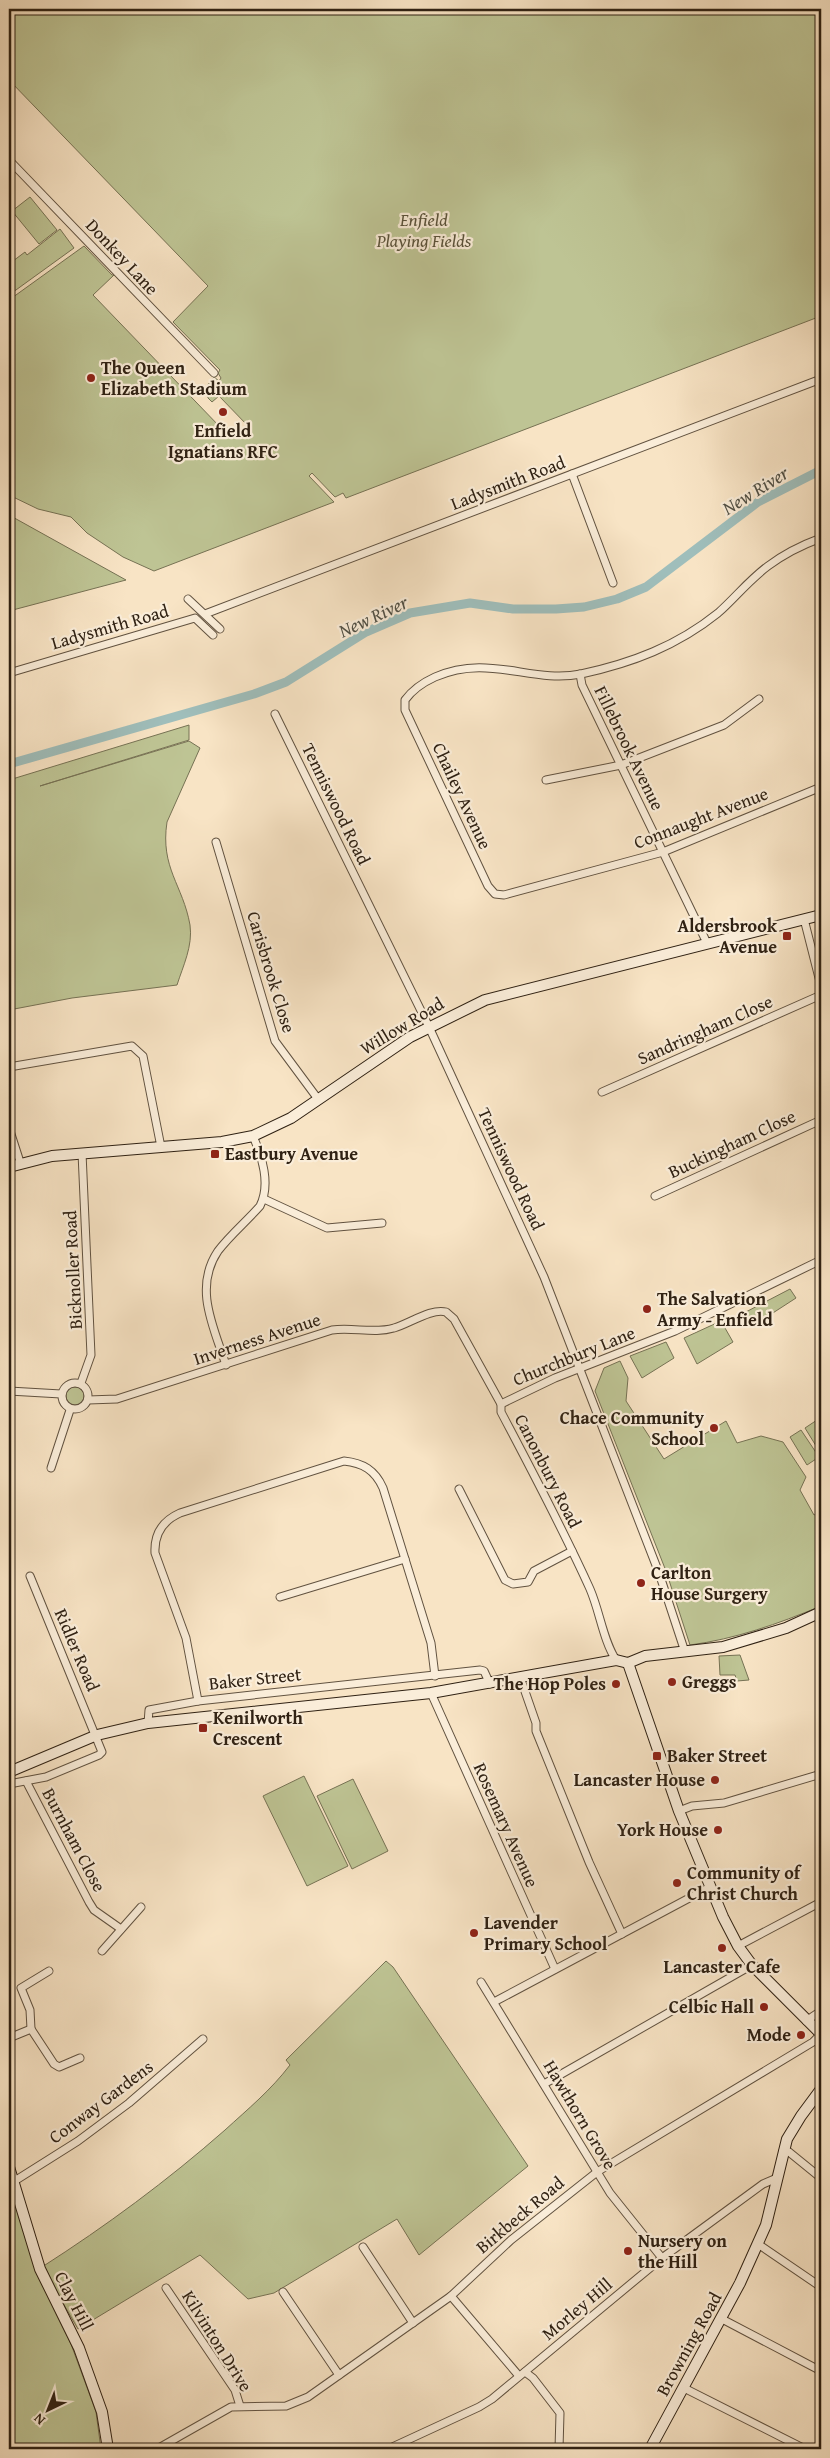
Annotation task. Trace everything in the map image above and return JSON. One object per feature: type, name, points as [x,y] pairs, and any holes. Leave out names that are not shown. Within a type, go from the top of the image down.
[{"type":"street","name":"Donkey Lane","points":[[9,160],[214,373]]},
{"type":"street","name":"Ladysmith Road","points":[[205,614],[821,379]]},
{"type":"street","points":[[572,474],[613,582]]},
{"type":"street","points":[[580,674],[624,663],[662,649],[718,613],[783,555],[821,538]]},
{"type":"street","points":[[188,599],[220,629]]},
{"type":"street","name":"Ladysmith Road","points":[[9,673],[195,618],[213,635]]},
{"type":"street","name":"Chailey Avenue","points":[[504,896],[495,894],[488,886],[405,710],[405,700],[425,682],[459,668],[497,668],[549,675],[580,674]]},
{"type":"street","name":"Fillebrook Avenue","points":[[580,674],[582,685],[707,943]]},
{"type":"street","points":[[546,780],[621,765],[724,724],[760,699]]},
{"type":"street","name":"Tenniswood Road","points":[[275,714],[429,1027],[544,1277],[659,1573],[685,1652]]},
{"type":"street","name":"Connaught Avenue","points":[[504,896],[663,852],[821,787]]},
{"type":"street","name":"Carisbrook Close","points":[[216,842],[275,1041],[318,1099]]},
{"type":"street","name":"Willow Road","points":[[9,1167],[20,1162],[82,1152],[222,1142],[253,1136],[274,1128],[392,1048],[429,1027],[485,1000],[821,915]]},
{"type":"street","points":[[804,919],[821,986]]},
{"type":"street","name":"Sandringham Close","points":[[602,1092],[821,995]]},
{"type":"street","points":[[9,1068],[132,1046],[143,1056],[161,1147]]},
{"type":"street","name":"Buckingham Close","points":[[655,1196],[821,1120]]},
{"type":"street","points":[[9,1128],[20,1162]]},
{"type":"street","points":[[226,1365],[208,1311],[205,1291],[208,1275],[218,1252],[260,1206],[264,1199],[264,1167],[253,1136]]},
{"type":"street","name":"Bicknoller Road","points":[[81,1383],[91,1355],[82,1152]]},
{"type":"street","points":[[264,1199],[327,1228],[382,1223]]},
{"type":"street","name":"Churchbury Lane","points":[[501,1404],[580,1368],[675,1331],[821,1260]]},
{"type":"street","name":"Inverness Avenue","points":[[70,1410],[85,1404],[88,1400],[116,1399],[332,1330],[347,1328],[369,1331],[388,1330],[435,1312]]},
{"type":"street","name":"Canonbury Road","points":[[435,1312],[446,1312],[454,1319],[501,1404],[502,1412],[598,1607],[609,1647],[616,1660]]},
{"type":"street","points":[[61,1394],[65,1388],[81,1383],[88,1395],[88,1400]]},
{"type":"street","points":[[9,1392],[61,1394]]},
{"type":"street","points":[[51,1468],[70,1410],[61,1394]]},
{"type":"street","points":[[198,1701],[186,1638],[155,1553],[156,1536],[171,1517],[344,1461],[357,1463],[378,1476],[431,1643],[435,1676]]},
{"type":"street","points":[[459,1490],[505,1580],[513,1584],[528,1582],[534,1571],[572,1551]]},
{"type":"street","points":[[280,1597],[404,1559]]},
{"type":"street","name":"Ridler Road","points":[[30,1576],[97,1735]]},
{"type":"street","points":[[821,1612],[786,1628],[723,1647],[645,1656],[628,1663],[679,1811],[710,1887],[738,1946],[752,1965],[821,2034]]},
{"type":"street","name":"Baker Street","points":[[9,1772],[97,1735],[148,1723],[430,1693],[490,1684],[616,1660],[628,1663]]},
{"type":"street","name":"Baker Street","points":[[148,1723],[149,1710],[198,1701],[484,1671],[490,1684]]},
{"type":"street","points":[[520,1677],[543,1749],[589,1862],[622,1934]]},
{"type":"street","name":"Rosemary Avenue","points":[[430,1693],[555,1969]]},
{"type":"street","points":[[9,1784],[46,1777],[101,1754],[102,1748],[97,1735]]},
{"type":"street","points":[[679,1811],[692,1806],[724,1803],[821,1774]]},
{"type":"street","name":"Burnham Close","points":[[26,1782],[94,1910],[121,1929]]},
{"type":"street","points":[[494,2002],[710,1887]]},
{"type":"street","points":[[738,1946],[821,1902]]},
{"type":"street","points":[[102,1951],[141,1907]]},
{"type":"street","points":[[544,2084],[752,1965]]},
{"type":"street","points":[[49,1971],[21,1988],[30,2010],[31,2029],[54,2064],[59,2067],[80,2058]]},
{"type":"street","name":"Hawthorn Grove","points":[[481,1982],[610,2193],[662,2258]]},
{"type":"street","points":[[806,2020],[821,2010]]},
{"type":"street","points":[[9,2038],[31,2029]]},
{"type":"street","name":"Birkbeck Road","points":[[240,2406],[270,2408],[286,2406],[308,2397],[451,2296],[511,2240],[597,2172],[813,2042],[821,2034]]},
{"type":"street","name":"Conway Gardens","points":[[13,2182],[78,2141],[129,2103],[203,2039]]},
{"type":"street","name":"Browning Road","points":[[650,2449],[722,2319],[758,2244],[766,2225],[783,2151],[801,2116],[821,2089]]},
{"type":"street","points":[[783,2151],[789,2152],[821,2178]]},
{"type":"street","name":"Clay Hill","points":[[9,2167],[40,2269],[83,2357],[102,2412],[108,2449]]},
{"type":"street","name":"Morley Hill","points":[[388,2449],[479,2408],[662,2258],[763,2184],[777,2178]]},
{"type":"street","points":[[758,2244],[821,2287]]},
{"type":"street","points":[[363,2247],[413,2323]]},
{"type":"street","name":"Kilvinton Drive","points":[[157,2449],[231,2407],[240,2406],[235,2390],[166,2288]]},
{"type":"street","points":[[283,2292],[339,2375]]},
{"type":"street","points":[[451,2296],[522,2374],[533,2378],[560,2413],[559,2449]]},
{"type":"street","points":[[722,2319],[821,2371]]},
{"type":"street","points":[[684,2388],[806,2449]]},
{"type":"green space","name":"Enfield Playing Fields","points":[[9,9],[821,9],[821,316],[346,498],[343,493],[335,497],[312,473],[309,476],[334,502],[154,571],[123,557],[87,533],[71,517],[38,509],[9,495],[9,300],[84,246],[114,275],[93,295],[221,428],[225,425],[236,437],[248,426],[219,396],[212,402],[208,398],[207,386],[214,377],[219,381],[221,378],[218,373],[220,370],[173,322],[208,286],[9,80]]},
{"type":"green space","points":[[30,197],[57,230],[39,244],[12,211]]},
{"type":"green space","points":[[60,229],[74,248],[9,295],[9,264],[25,252],[27,255]]},
{"type":"green space","points":[[9,515],[126,580],[9,611]]},
{"type":"green space","points":[[189,725],[189,740],[40,786],[189,741],[200,748],[167,822],[166,838],[169,864],[187,911],[191,933],[187,956],[177,985],[72,998],[9,1010],[9,780]]},
{"type":"green space","points":[[790,1289],[796,1298],[762,1320],[745,1318],[742,1314]]},
{"type":"green space","points":[[721,1321],[733,1342],[697,1364],[684,1338]]},
{"type":"green space","points":[[666,1342],[674,1358],[642,1378],[630,1356]]},
{"type":"green space","points":[[620,1361],[628,1378],[626,1401],[664,1459],[726,1421],[737,1443],[761,1436],[783,1442],[806,1477],[800,1490],[814,1515],[821,1512],[821,1606],[756,1630],[690,1645],[666,1571],[595,1391],[604,1368]]},
{"type":"green space","points":[[71,1387],[79,1387],[84,1392],[82,1403],[71,1405],[66,1400],[66,1392]]},
{"type":"green space","points":[[817,1420],[821,1427],[821,1454],[805,1428]]},
{"type":"green space","points":[[801,1430],[819,1457],[807,1465],[790,1437]]},
{"type":"green space","points":[[740,1655],[749,1680],[737,1681],[735,1675],[720,1675],[719,1656]]},
{"type":"green space","points":[[304,1776],[348,1866],[307,1886],[263,1796]]},
{"type":"green space","points":[[353,1779],[388,1851],[352,1869],[317,1796]]},
{"type":"green space","points":[[386,1961],[393,1967],[528,2166],[419,2255],[397,2219],[274,2293],[248,2299],[200,2255],[78,2329],[42,2267],[136,2202],[225,2130],[283,2074],[290,2065],[286,2060]]},
{"type":"green space","points":[[9,2182],[35,2262],[71,2344],[96,2412],[101,2449],[9,2449]]},
{"type":"waterway","name":"New River","points":[[9,764],[254,694],[286,682],[366,632],[410,613],[470,603],[513,609],[556,609],[584,607],[617,599],[646,587],[758,502],[821,470]]},
{"type":"place","name":"The Queen Elizabeth Stadium","points":[[91,378]]},
{"type":"place","name":"Enfield Ignatians RFC","points":[[223,412]]},
{"type":"place","name":"Aldersbrook Avenue","points":[[787,936]]},
{"type":"place","name":"Eastbury Avenue","points":[[215,1154]]},
{"type":"place","name":"The Salvation Army - Enfield","points":[[647,1309]]},
{"type":"place","name":"Chace Community School","points":[[714,1428]]},
{"type":"place","name":"Carlton House Surgery","points":[[641,1583]]},
{"type":"place","name":"Greggs","points":[[672,1682]]},
{"type":"place","name":"The Hop Poles","points":[[616,1684]]},
{"type":"place","name":"Kenilworth Crescent","points":[[203,1728]]},
{"type":"place","name":"Baker Street","points":[[657,1756]]},
{"type":"place","name":"Lancaster House","points":[[715,1780]]},
{"type":"place","name":"York House","points":[[718,1830]]},
{"type":"place","name":"Community of Christ Church","points":[[677,1883]]},
{"type":"place","name":"Lavender Primary School","points":[[474,1933]]},
{"type":"place","name":"Lancaster Cafe","points":[[722,1948]]},
{"type":"place","name":"Celbic Hall","points":[[764,2007]]},
{"type":"place","name":"Mode","points":[[801,2035]]},
{"type":"place","name":"Nursery on the Hill","points":[[628,2251]]}]
